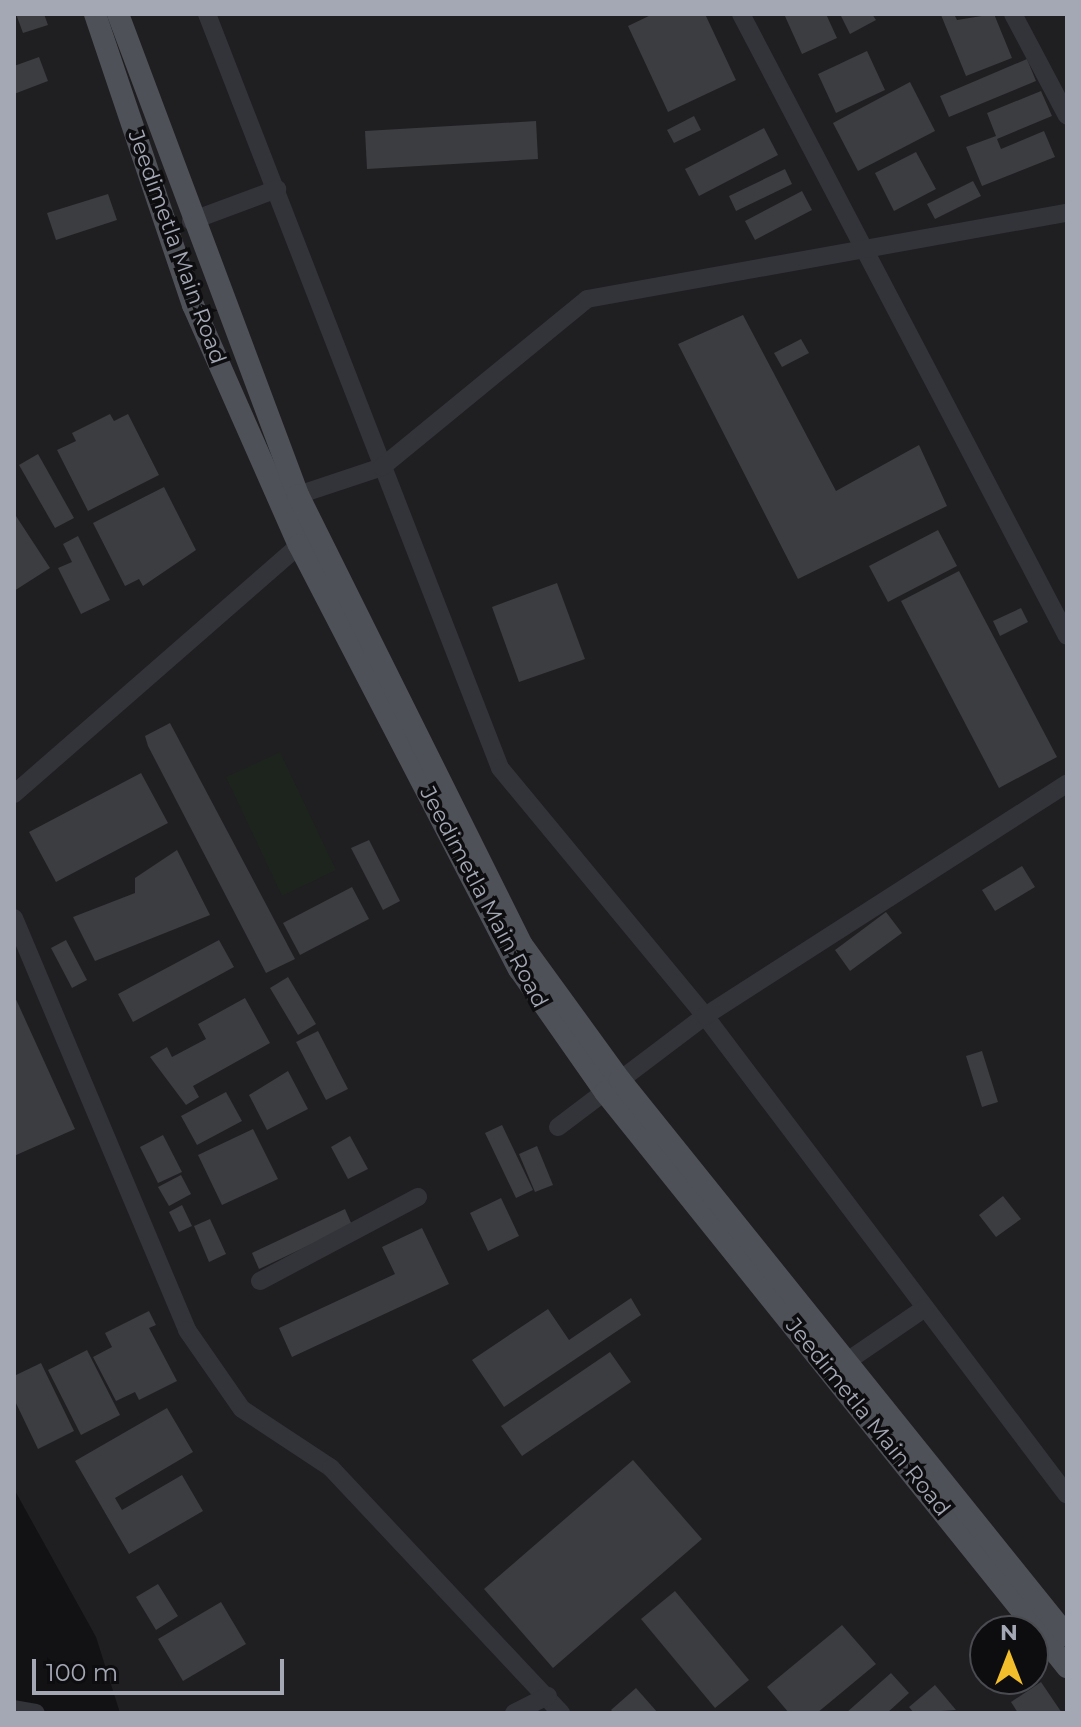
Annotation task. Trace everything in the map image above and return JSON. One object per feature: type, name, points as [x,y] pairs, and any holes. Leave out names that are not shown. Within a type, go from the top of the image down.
[{"type":"main road","name":"Jeedimetla Main Road","points":[[95,14],[193,305],[299,545],[511,955],[1067,1667]]},
{"type":"main road","name":"Jeedimetla Main Road","points":[[118,14],[191,221],[298,495],[522,945],[613,1086],[846,1362],[1067,1636]]},
{"type":"street","points":[[207,14],[500,768],[705,1016],[1067,1495]]},
{"type":"street","points":[[741,14],[870,254],[1067,636]]},
{"type":"street","points":[[1013,14],[1067,116]]},
{"type":"street","points":[[191,221],[277,189]]},
{"type":"street","points":[[298,495],[382,467],[587,299],[870,254],[1067,213]]},
{"type":"street","points":[[14,794],[299,545]]},
{"type":"street","points":[[558,1127],[705,1016],[1067,784]]},
{"type":"street","points":[[14,918],[187,1330],[242,1409],[331,1468],[561,1713]]},
{"type":"street","points":[[260,1281],[418,1197]]},
{"type":"street","points":[[846,1362],[925,1308]]},
{"type":"street","points":[[514,1713],[548,1696]]},
{"type":"street","points":[[14,1709],[36,1713]]},
{"type":"shaded area","points":[[14,14],[1067,14],[1067,1713],[120,1713],[96,1637],[14,1489]]},
{"type":"shaded area","points":[[280,752],[336,870],[282,896],[226,777]]},
{"type":"building","points":[[16,14],[44,14],[48,25],[23,33]]},
{"type":"building","points":[[653,14],[705,14],[736,80],[668,112],[628,26]]},
{"type":"building","points":[[784,14],[826,14],[837,38],[802,54]]},
{"type":"building","points":[[840,14],[872,14],[876,20],[850,34]]},
{"type":"building","points":[[954,14],[957,20],[994,14],[1012,58],[966,76],[941,15]]},
{"type":"building","points":[[867,51],[885,90],[836,113],[818,74]]},
{"type":"building","points":[[39,57],[48,81],[14,94],[14,66]]},
{"type":"building","points":[[1027,59],[1036,81],[949,117],[940,96]]},
{"type":"building","points":[[910,82],[935,131],[858,171],[833,123]]},
{"type":"building","points":[[1041,91],[1052,116],[997,139],[1001,149],[1044,131],[1055,157],[982,186],[966,147],[996,136],[987,113]]},
{"type":"building","points":[[694,116],[701,130],[674,143],[667,130]]},
{"type":"building","points":[[536,121],[538,159],[367,169],[365,131]]},
{"type":"building","points":[[764,128],[778,155],[699,196],[685,169]]},
{"type":"building","points":[[916,152],[936,189],[894,211],[875,173]]},
{"type":"building","points":[[785,169],[792,184],[736,211],[729,196]]},
{"type":"building","points":[[973,181],[981,196],[935,219],[927,204]]},
{"type":"building","points":[[802,191],[812,210],[755,240],[745,221]]},
{"type":"building","points":[[108,194],[117,220],[56,240],[47,213]]},
{"type":"building","points":[[743,315],[836,491],[919,445],[947,506],[798,579],[678,344]]},
{"type":"building","points":[[801,339],[809,353],[782,367],[774,353]]},
{"type":"building","points":[[110,414],[114,421],[128,414],[159,475],[88,511],[57,450],[76,441],[72,433]]},
{"type":"building","points":[[38,454],[74,518],[55,528],[19,465]]},
{"type":"building","points":[[164,487],[196,550],[143,586],[139,579],[125,586],[93,523]]},
{"type":"building","points":[[14,513],[50,568],[14,591]]},
{"type":"building","points":[[938,530],[957,566],[888,602],[869,566]]},
{"type":"building","points":[[78,536],[110,600],[81,614],[58,568],[72,562],[63,544]]},
{"type":"building","points":[[959,571],[1057,757],[999,788],[901,601]]},
{"type":"building","points":[[557,583],[585,659],[519,682],[492,607]]},
{"type":"building","points":[[1021,608],[1028,622],[1000,636],[993,621]]},
{"type":"building","points":[[170,723],[295,959],[266,973],[148,746],[145,736]]},
{"type":"building","points":[[141,773],[168,823],[56,882],[29,832]]},
{"type":"building","points":[[369,840],[400,901],[383,910],[351,848]]},
{"type":"building","points":[[177,850],[210,915],[95,961],[73,917],[135,893],[135,878]]},
{"type":"building","points":[[1022,866],[1035,887],[995,911],[982,890]]},
{"type":"building","points":[[352,887],[369,919],[300,955],[283,923]]},
{"type":"building","points":[[886,912],[902,933],[850,971],[835,950]]},
{"type":"building","points":[[66,940],[87,980],[72,988],[51,948]]},
{"type":"building","points":[[219,940],[234,967],[133,1022],[118,994]]},
{"type":"building","points":[[288,977],[316,1024],[298,1035],[270,988]]},
{"type":"building","points":[[14,995],[75,1129],[14,1156]]},
{"type":"building","points":[[245,998],[270,1043],[193,1086],[199,1097],[186,1105],[150,1057],[167,1047],[172,1057],[206,1039],[198,1024]]},
{"type":"building","points":[[318,1031],[348,1089],[326,1100],[296,1042]]},
{"type":"building","points":[[982,1051],[998,1102],[982,1107],[966,1056]]},
{"type":"building","points":[[288,1071],[308,1109],[267,1130],[249,1095]]},
{"type":"building","points":[[226,1092],[242,1121],[197,1145],[181,1116]]},
{"type":"building","points":[[502,1125],[533,1190],[516,1198],[485,1133]]},
{"type":"building","points":[[253,1129],[278,1179],[222,1205],[198,1155]]},
{"type":"building","points":[[163,1135],[182,1172],[158,1183],[140,1147]]},
{"type":"building","points":[[350,1136],[368,1169],[348,1179],[331,1147]]},
{"type":"building","points":[[537,1146],[553,1185],[535,1192],[519,1154]]},
{"type":"building","points":[[181,1175],[191,1194],[169,1206],[158,1187]]},
{"type":"building","points":[[1003,1196],[1021,1219],[996,1237],[979,1215]]},
{"type":"building","points":[[501,1198],[519,1236],[488,1251],[470,1213]]},
{"type":"building","points":[[182,1205],[192,1226],[179,1232],[169,1212]]},
{"type":"building","points":[[345,1209],[352,1225],[259,1269],[252,1253]]},
{"type":"building","points":[[210,1219],[226,1254],[209,1262],[194,1226]]},
{"type":"building","points":[[422,1228],[449,1284],[292,1357],[279,1328],[395,1274],[382,1247]]},
{"type":"building","points":[[631,1298],[641,1315],[504,1407],[472,1360],[548,1309],[569,1340]]},
{"type":"building","points":[[149,1311],[156,1325],[149,1328],[177,1381],[139,1400],[135,1392],[116,1401],[93,1357],[112,1347],[105,1333]]},
{"type":"building","points":[[87,1350],[120,1415],[81,1435],[48,1370]]},
{"type":"building","points":[[610,1352],[631,1382],[522,1456],[501,1426]]},
{"type":"building","points":[[41,1363],[74,1431],[38,1449],[14,1399],[14,1376]]},
{"type":"building","points":[[167,1408],[193,1452],[115,1498],[122,1510],[182,1475],[203,1511],[129,1554],[75,1461]]},
{"type":"building","points":[[633,1460],[702,1539],[553,1668],[484,1589]]},
{"type":"building","points":[[158,1584],[178,1616],[156,1630],[136,1597]]},
{"type":"building","points":[[675,1591],[749,1680],[715,1708],[641,1619]]},
{"type":"building","points":[[221,1602],[246,1644],[183,1681],[158,1639]]},
{"type":"building","points":[[842,1625],[876,1664],[817,1713],[789,1713],[767,1687]]},
{"type":"building","points":[[891,1673],[909,1693],[887,1713],[846,1713]]},
{"type":"building","points":[[935,1685],[956,1710],[914,1713],[909,1707]]},
{"type":"building","points":[[636,1688],[658,1713],[614,1713],[611,1710]]},
{"type":"building","points":[[1049,1694],[1062,1713],[1018,1713],[1011,1702],[1022,1695]]}]
